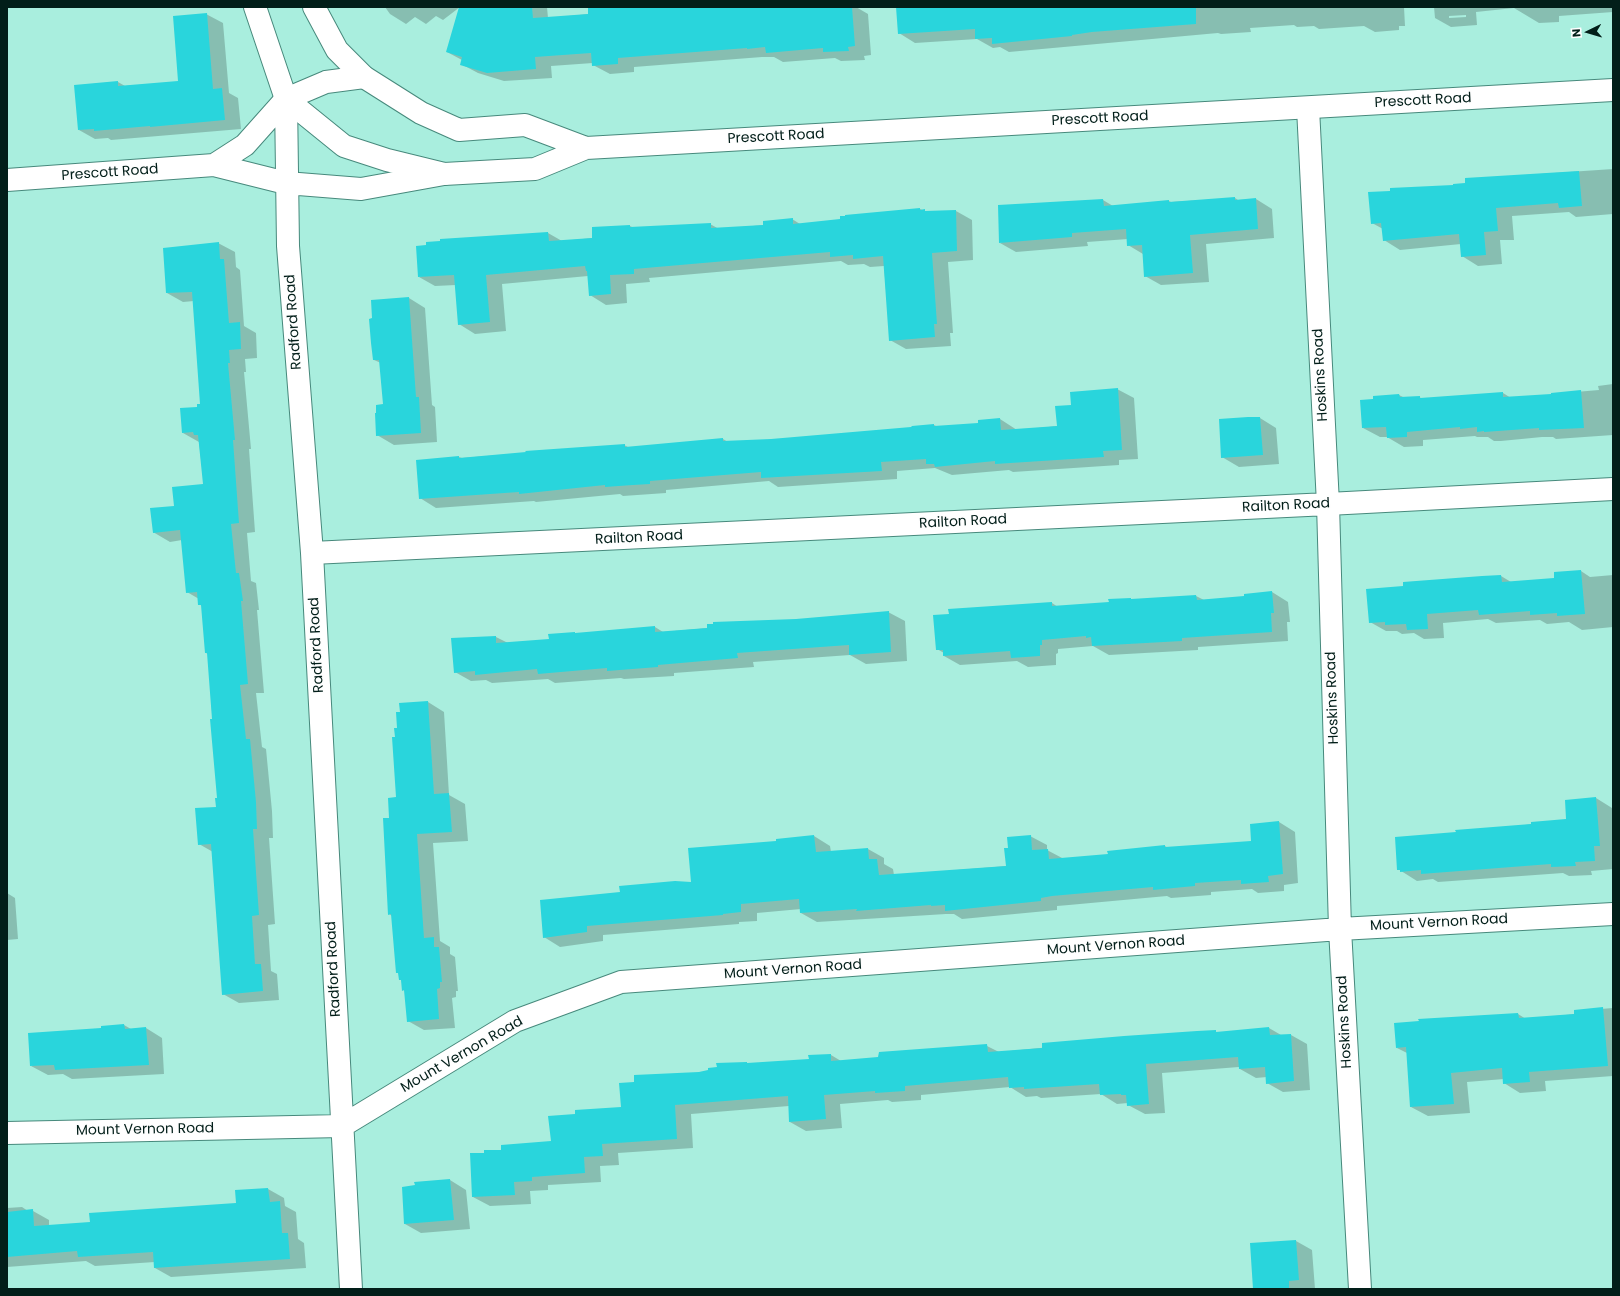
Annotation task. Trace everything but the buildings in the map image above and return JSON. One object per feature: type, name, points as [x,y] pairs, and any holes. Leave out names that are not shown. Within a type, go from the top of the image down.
[{"type":"street","name":"Radford Road","points":[[255,7],[286,99],[288,246],[312,553],[351,1289]]},
{"type":"street","points":[[314,7],[337,50],[364,77]]},
{"type":"street","name":"Prescott Road","points":[[214,165],[244,145],[286,99],[326,82],[364,77],[421,113],[459,130],[525,125],[586,148]]},
{"type":"street","name":"Prescott Road","points":[[7,180],[214,165],[286,183],[361,189],[444,174],[535,169],[586,148],[1613,90]]},
{"type":"street","name":"Prescott Road","points":[[286,99],[344,146],[388,160],[444,174]]},
{"type":"street","name":"Hoskins Road","points":[[1308,108],[1328,504],[1340,929],[1360,1289]]},
{"type":"street","name":"Railton Road","points":[[312,553],[1613,489]]},
{"type":"street","name":"Mount Vernon Road","points":[[7,1133],[342,1126],[515,1022],[621,982],[1340,929],[1613,914]]}]
